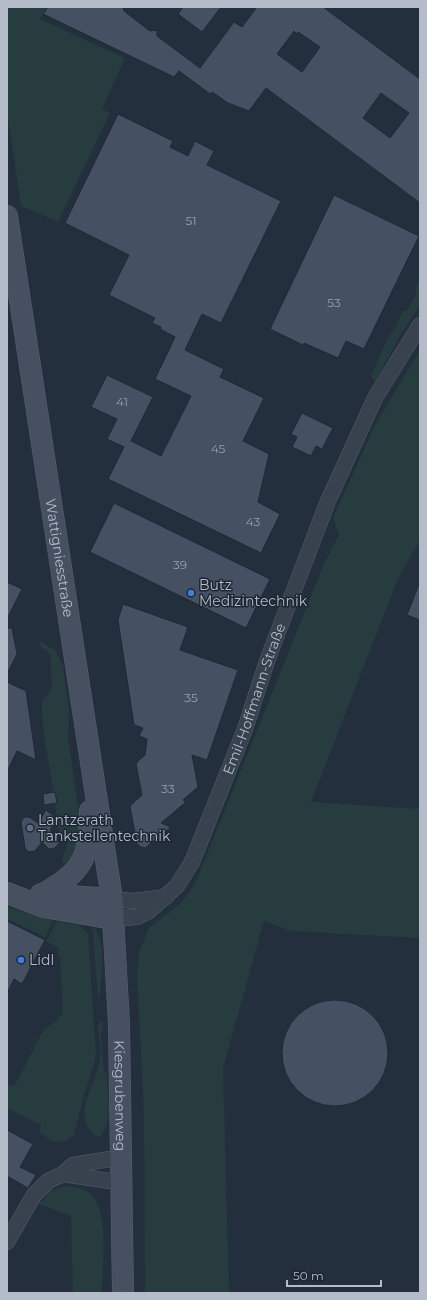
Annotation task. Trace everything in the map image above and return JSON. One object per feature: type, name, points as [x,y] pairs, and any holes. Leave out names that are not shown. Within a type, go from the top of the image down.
[{"type":"main road","name":"Wattigniesstraße","points":[[7,216],[113,909]]},
{"type":"main road","points":[[43,894],[65,881],[80,866],[87,849],[92,768]]},
{"type":"main road","name":"Emil-Hoffmann-Straße","points":[[14,895],[43,894],[113,909]]},
{"type":"main road","name":"Emil-Hoffmann-Straße","points":[[14,895],[44,907],[113,909]]},
{"type":"main road","name":"Kiesgrubenweg","points":[[113,909],[119,1024],[123,1183],[123,1293]]},
{"type":"street","name":"Emil-Hoffmann-Straße","points":[[113,909],[137,917],[149,911],[177,886],[192,862],[244,729],[312,542],[339,475],[375,398],[420,325]]},
{"type":"street","points":[[7,1242],[34,1195],[48,1181],[63,1174],[73,1165],[122,1157]]},
{"type":"street","points":[[63,1174],[123,1183]]},
{"type":"green space","points":[[7,7],[48,7],[40,19],[125,58],[102,109],[110,113],[58,222],[21,206],[7,111]]},
{"type":"green space","points":[[420,278],[420,306],[401,334],[375,382],[371,376],[389,335],[394,331],[403,311],[407,311],[416,295],[416,288]]},
{"type":"green space","points":[[420,350],[420,539],[397,581],[311,802],[420,809],[420,938],[291,931],[264,921],[223,1068],[229,1293],[145,1293],[144,1112],[137,976],[139,952],[149,928],[181,903],[195,884],[324,564],[339,535],[333,518],[375,425]]},
{"type":"green space","points":[[41,642],[55,650],[63,665],[69,712],[68,738],[82,834],[72,862],[64,864],[62,860],[68,842],[61,838],[59,830],[42,720],[42,700],[52,689],[50,654],[39,645]]},
{"type":"green space","points":[[7,907],[53,920],[45,937],[7,919]]},
{"type":"green space","points":[[57,921],[79,925],[88,934],[96,1054],[74,1135],[66,1141],[53,1142],[39,1132],[41,1125],[7,1108],[7,1083],[14,1087],[44,1029],[55,1022],[63,1013],[60,957],[57,952],[59,948],[46,941]]},
{"type":"green space","points":[[91,926],[100,938],[102,947],[100,993],[98,998],[93,932]]},
{"type":"green space","points":[[103,1021],[101,1038],[104,1072],[107,1074],[108,1114],[105,1129],[101,1136],[95,1136],[88,1127],[85,1118],[85,1109],[101,1057],[98,1026],[100,1022]]},
{"type":"green space","points":[[66,1186],[76,1187],[88,1191],[96,1201],[103,1226],[104,1240],[102,1293],[73,1293],[71,1216],[39,1204],[50,1190]]},
{"type":"building","points":[[48,7],[123,7],[124,11],[150,31],[157,30],[157,36],[200,68],[234,22],[242,27],[257,7],[323,7],[420,79],[420,203],[266,88],[249,111],[228,103],[212,92],[210,94],[179,71],[174,77],[43,14]],"holes":[[[294,31],[297,34],[298,32],[320,47],[302,72],[277,54]],[[381,93],[409,113],[390,138],[363,118]]]},
{"type":"building","points":[[183,7],[221,7],[202,32],[178,14]]},
{"type":"building","points":[[118,114],[173,141],[170,147],[188,156],[195,141],[214,151],[207,165],[281,201],[221,323],[202,314],[185,350],[224,369],[220,377],[264,398],[243,441],[269,454],[258,502],[280,514],[261,553],[108,479],[124,447],[107,439],[117,419],[91,407],[107,375],[153,397],[131,441],[161,456],[191,396],[155,379],[175,337],[160,329],[161,327],[152,323],[155,318],[109,295],[129,255],[65,223]]},
{"type":"building","points":[[334,195],[419,236],[364,349],[346,341],[338,358],[304,343],[303,345],[270,329]]},
{"type":"building","points":[[302,413],[333,428],[322,449],[316,446],[311,456],[292,447],[297,437],[291,434]]},
{"type":"building","points":[[114,503],[270,579],[246,628],[90,552]]},
{"type":"building","points":[[7,582],[22,589],[7,619]]},
{"type":"building","points":[[420,584],[420,620],[407,615]]},
{"type":"building","points":[[123,604],[188,627],[180,650],[238,670],[207,760],[192,755],[198,787],[183,800],[186,802],[161,823],[171,827],[145,848],[137,844],[130,806],[142,795],[136,764],[145,755],[147,739],[139,736],[143,728],[134,725],[118,620]]},
{"type":"building","points":[[7,628],[12,628],[17,654],[7,674]]},
{"type":"building","points":[[7,682],[26,691],[36,760],[17,751],[7,772]]},
{"type":"building","points":[[55,792],[57,803],[44,805],[43,794]]},
{"type":"building","points":[[46,810],[55,817],[55,823],[50,830],[58,837],[59,843],[55,848],[49,849],[42,842],[35,851],[29,852],[25,848],[21,822],[24,817],[29,817],[38,823]]},
{"type":"building","name":"Lidl","points":[[7,921],[45,940],[22,984],[14,979],[7,993]]},
{"type":"building","points":[[335,1000],[355,1004],[373,1015],[384,1033],[388,1053],[384,1073],[373,1091],[355,1102],[335,1106],[315,1102],[297,1091],[286,1073],[282,1053],[286,1033],[297,1015],[315,1004]]},
{"type":"building","points":[[7,1130],[33,1144],[20,1167],[36,1175],[28,1188],[7,1176]]},
{"type":"place","name":"Butz Medizintechnik","points":[[191,593]]},
{"type":"place","name":"Lantzerath Tankstellentechnik","points":[[30,828]]},
{"type":"place","name":"Lidl","points":[[21,960]]}]
